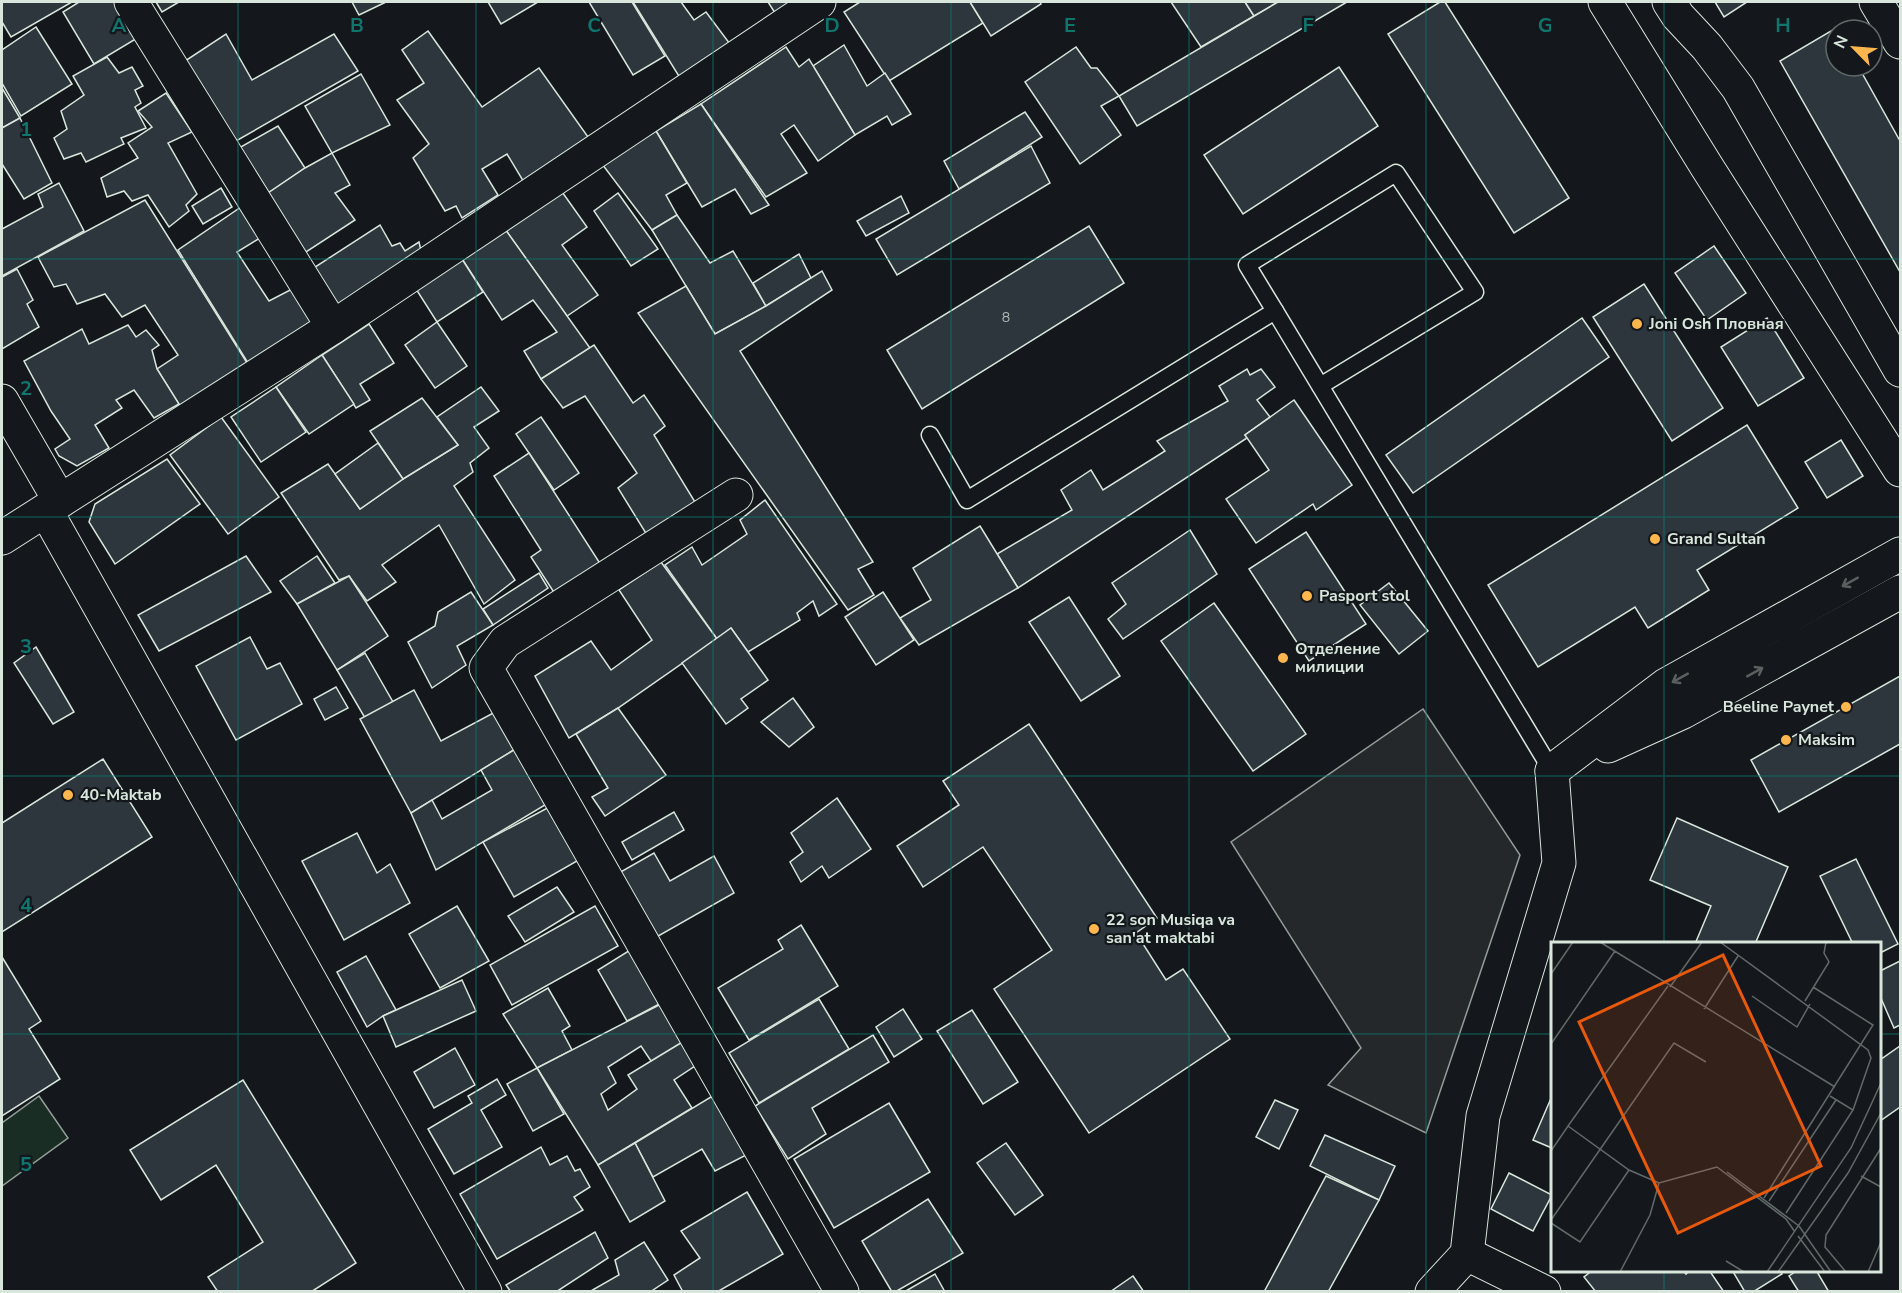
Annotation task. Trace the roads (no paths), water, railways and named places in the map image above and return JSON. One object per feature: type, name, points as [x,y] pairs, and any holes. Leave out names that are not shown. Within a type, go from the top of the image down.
[{"type":"street","points":[[131,2],[333,327]]},
{"type":"street","points":[[2,538],[333,327],[819,2]]},
{"type":"street","points":[[1605,2],[1900,470]]},
{"type":"street","points":[[1669,2],[1738,88],[1900,370]]},
{"type":"street","points":[[1876,2],[1900,42]]},
{"type":"street","points":[[2,401],[53,506],[484,1292]]},
{"type":"street","points":[[736,495],[506,642],[486,668],[842,1292]]},
{"type":"street","points":[[1552,771],[1666,685],[1900,554]]},
{"type":"street","points":[[1552,771],[1683,712],[1900,592]]},
{"type":"street","points":[[1432,1292],[1467,1254],[1483,1116],[1559,863],[1552,771]]},
{"type":"street","points":[[1467,1254],[1544,1292]]},
{"type":"lane","points":[[1320,386],[1474,292],[1396,173],[1247,265],[1552,771]]},
{"type":"lane","points":[[930,435],[967,500],[1275,311]]},
{"type":"place","name":"Joni Osh Пловная","points":[[1637,324]]},
{"type":"place","name":"Grand Sultan","points":[[1655,539]]},
{"type":"place","name":"Pasport stol","points":[[1307,596]]},
{"type":"place","name":"Отделение милиции","points":[[1283,658]]},
{"type":"place","name":"Beeline Paynet","points":[[1846,707]]},
{"type":"place","name":"Maksim","points":[[1786,740]]},
{"type":"place","name":"40-Maktab","points":[[68,795]]},
{"type":"place","name":"22 son Musiqa va san'at maktabi","points":[[1094,929]]}]
